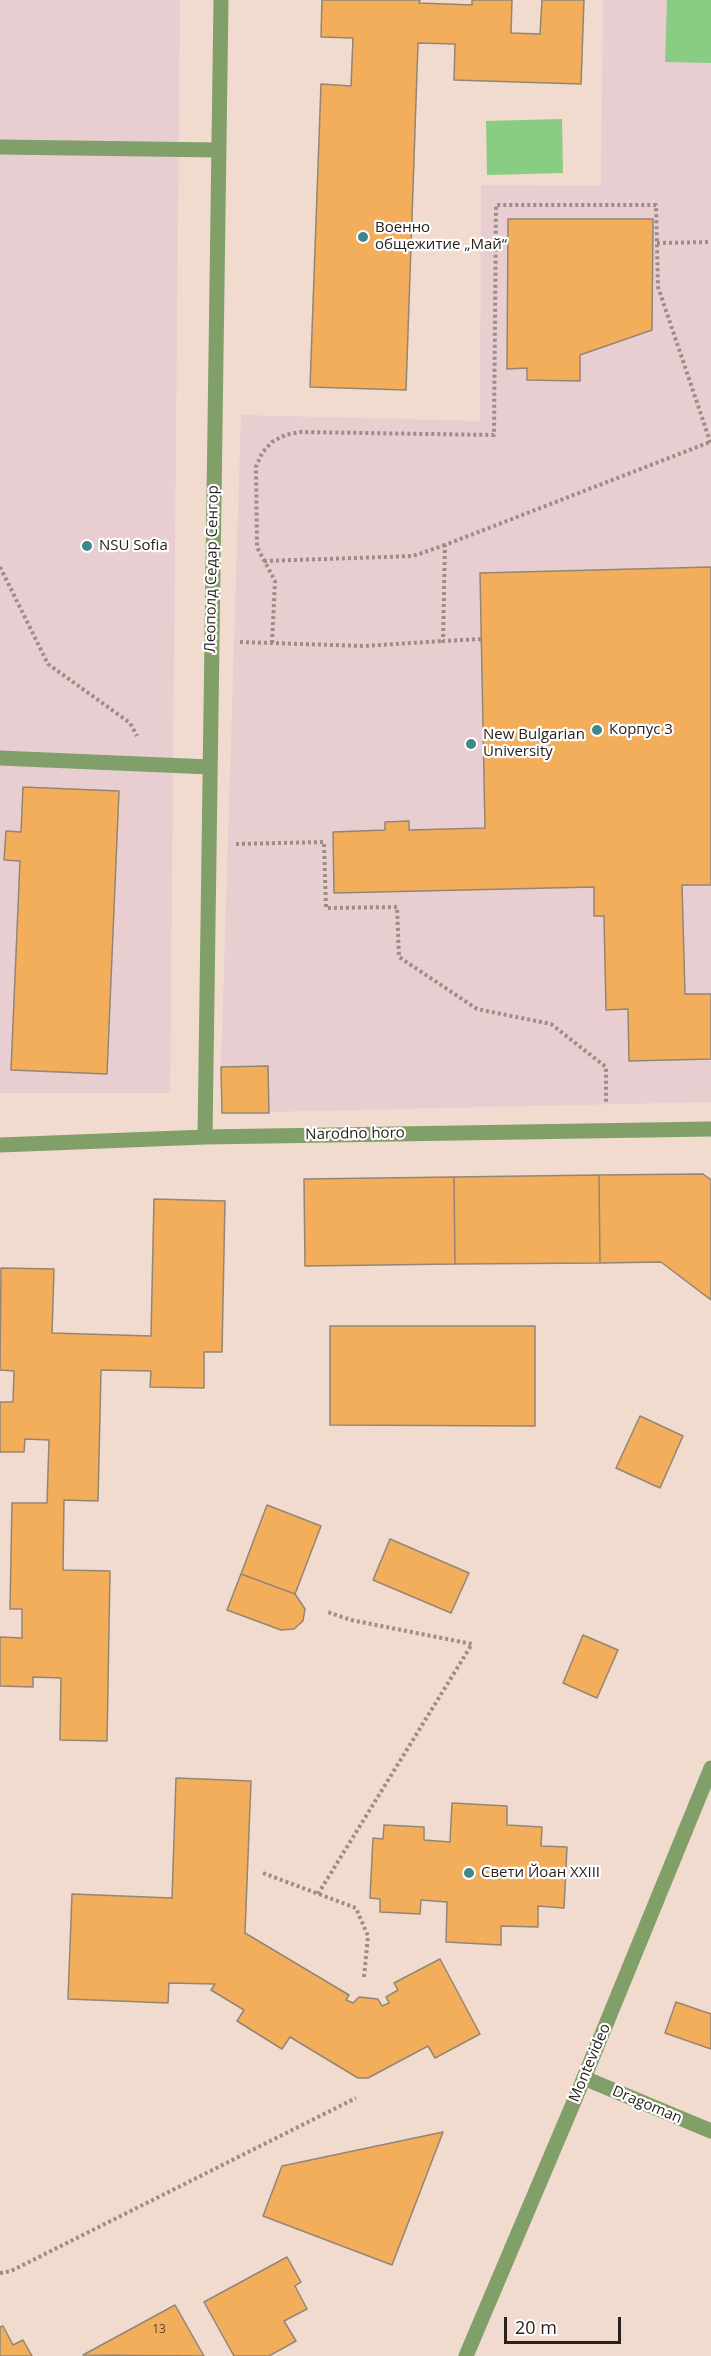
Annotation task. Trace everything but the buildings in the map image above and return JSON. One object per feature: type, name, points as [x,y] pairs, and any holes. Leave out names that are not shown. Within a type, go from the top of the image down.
[{"type":"street","name":"Леополд Седар Сенгор","points":[[206,1137],[208,845],[221,0]]},
{"type":"street","points":[[0,147],[218,150]]},
{"type":"street","points":[[0,758],[210,767]]},
{"type":"street","name":"Narodno horo","points":[[0,1145],[206,1137],[711,1129]]},
{"type":"street","name":"Montevideo","points":[[466,2356],[584,2079],[711,1768]]},
{"type":"street","name":"Dragoman","points":[[584,2079],[711,2131]]},
{"type":"path","points":[[264,561],[413,556],[711,443],[658,287],[656,205],[496,205],[494,435],[300,432],[285,435],[272,442],[262,453],[256,467],[257,547],[264,561],[275,581],[272,643]]},
{"type":"path","points":[[657,243],[711,242]]},
{"type":"path","points":[[443,641],[445,545]]},
{"type":"path","points":[[0,567],[48,664],[130,723],[153,765]]},
{"type":"path","points":[[211,641],[364,646],[481,639]]},
{"type":"path","points":[[208,845],[324,842],[326,908],[397,907],[399,957],[477,1009],[551,1024],[606,1067],[606,1129]]},
{"type":"path","points":[[318,1894],[471,1644],[351,1620],[328,1612]]},
{"type":"path","points":[[263,1873],[356,1908],[368,1936],[364,1977]]},
{"type":"path","points":[[0,2273],[11,2271],[357,2098]]},
{"type":"shaded area","name":"NSU Sofia","points":[[0,0],[180,0],[170,1093],[0,1093]]},
{"type":"shaded area","name":"New Bulgarian University","points":[[603,0],[711,0],[711,1102],[222,1113],[221,1067],[241,415],[480,421],[481,185],[601,186]]},
{"type":"green space","points":[[667,0],[711,0],[711,63],[665,62]]},
{"type":"green space","points":[[562,119],[563,173],[487,175],[486,121]]},
{"type":"place","name":"Военно общежитие „Май“","points":[[363,237]]},
{"type":"place","name":"NSU Sofia","points":[[87,546]]},
{"type":"place","name":"Корпус 3","points":[[597,730]]},
{"type":"place","name":"New Bulgarian University","points":[[471,744]]},
{"type":"place","name":"Свети Йоан XXIII","points":[[469,1873]]}]
